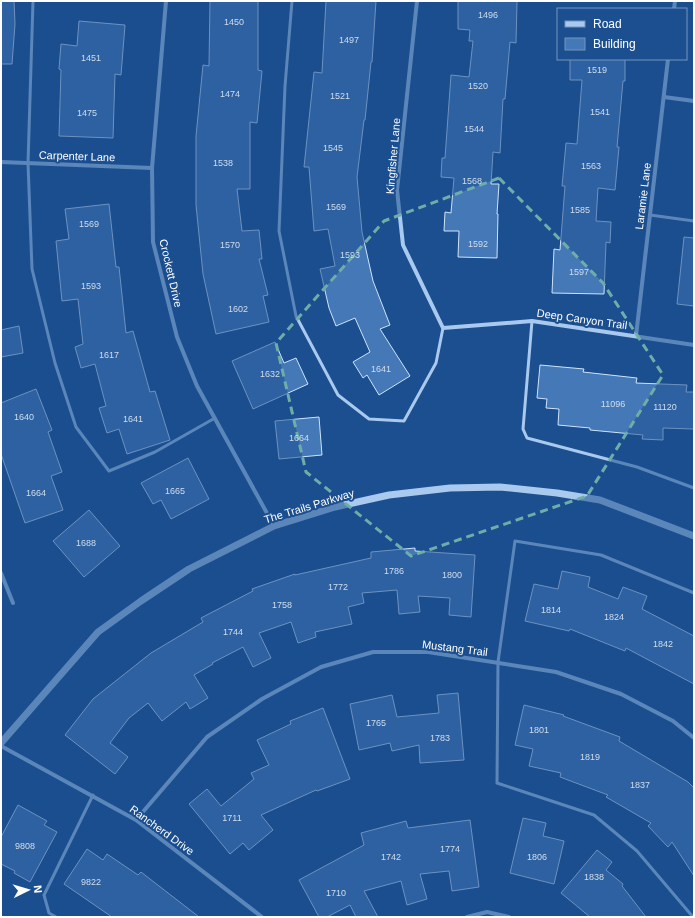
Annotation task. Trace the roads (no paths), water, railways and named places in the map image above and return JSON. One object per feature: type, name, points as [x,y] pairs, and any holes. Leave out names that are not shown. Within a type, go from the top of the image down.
[{"type":"street","name":"Crockett Drive","points":[[166,1],[152,168],[153,242],[177,337],[198,386],[274,526]]},
{"type":"street","name":"Kingfisher Lane","points":[[417,1],[397,190],[403,245],[443,328]]},
{"type":"street","name":"Laramie Lane","points":[[636,336],[668,60]]},
{"type":"street","points":[[664,97],[694,101]]},
{"type":"street","name":"Carpenter Lane","points":[[1,162],[152,168]]},
{"type":"street","name":"Deep Canyon Trail","points":[[443,328],[532,321],[694,344]]},
{"type":"street","name":"The Trails Parkway","points":[[1,744],[98,632],[141,601],[189,569],[274,526],[335,507],[389,495],[450,488],[500,487],[557,493],[600,500],[694,536]]},
{"type":"street","points":[[1,573],[13,603]]},
{"type":"street","name":"Mustang Trail","points":[[136,820],[207,737],[262,698],[321,667],[374,652],[428,652],[556,672],[621,694],[673,721],[694,738]]},
{"type":"street","name":"Rancherd Drive","points":[[1,744],[136,820],[262,917]]},
{"type":"street","points":[[466,917],[487,912],[509,917]]},
{"type":"lane","points":[[33,1],[28,163],[32,269],[55,363],[76,427],[109,471],[155,452],[215,417]]},
{"type":"lane","points":[[292,1],[285,86],[279,231],[296,316],[338,394],[368,419],[404,421],[436,363],[443,328]]},
{"type":"lane","points":[[650,215],[694,221]]},
{"type":"lane","points":[[532,321],[523,429],[527,438],[638,467],[694,488]]},
{"type":"lane","points":[[693,917],[637,851],[594,815],[497,783],[498,662],[515,540],[601,555],[694,593]]},
{"type":"lane","points":[[56,917],[49,913],[44,895],[93,795]]}]
